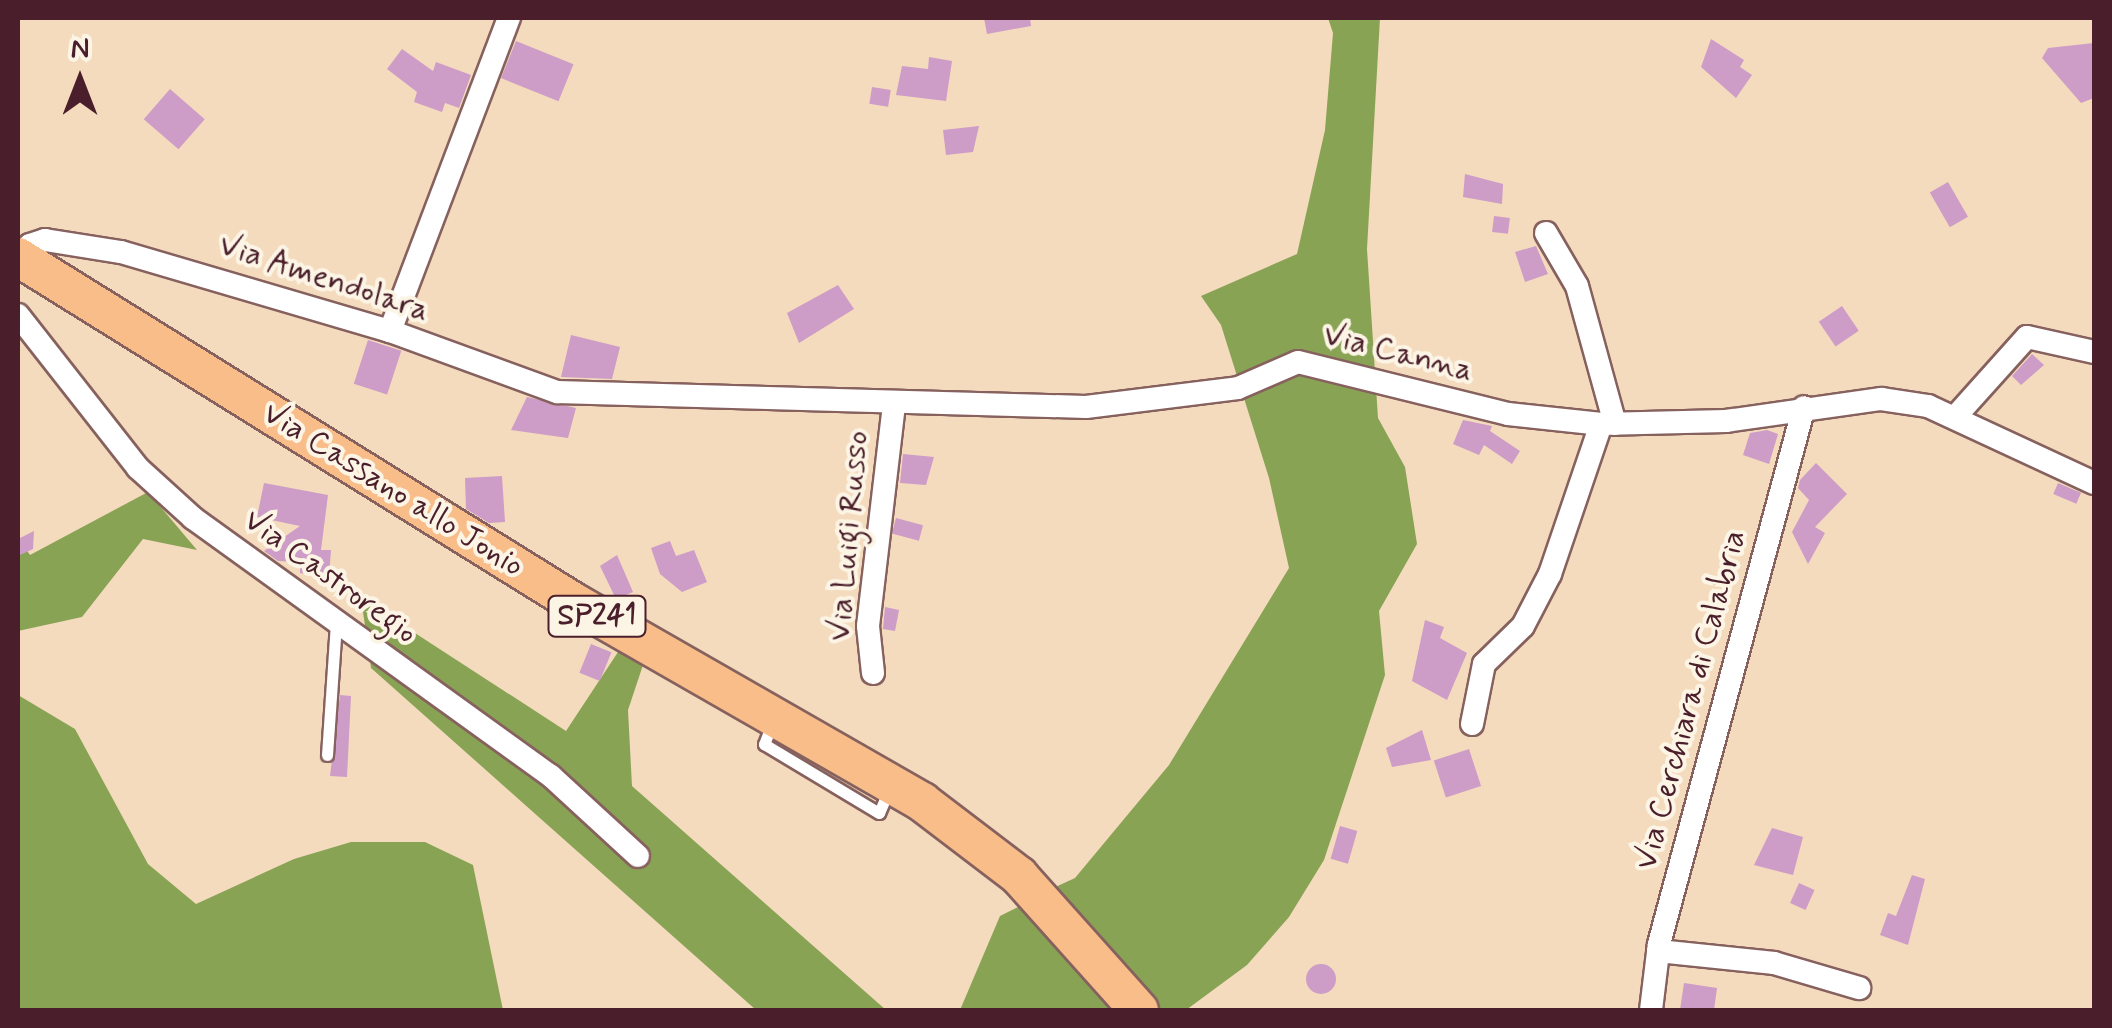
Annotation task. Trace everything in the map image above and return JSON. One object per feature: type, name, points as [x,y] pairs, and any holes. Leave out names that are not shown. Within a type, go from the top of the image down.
[{"type":"main road","name":"Via Cassano allo Jonio","points":[[20,258],[576,603],[891,784],[1019,876],[1139,1010]]},
{"type":"street","points":[[390,331],[509,18]]},
{"type":"street","points":[[1472,724],[1484,664],[1523,626],[1550,574],[1608,424],[1577,286],[1546,233]]},
{"type":"street","name":"Via Amendolara","points":[[20,258],[30,245],[45,240],[121,252],[390,331],[556,392],[612,396]]},
{"type":"street","name":"Via Castroregio","points":[[18,315],[138,468],[193,518],[551,776],[638,856]]},
{"type":"street","points":[[1956,416],[2028,337],[2094,352]]},
{"type":"street","name":"Via Canna","points":[[612,396],[1086,407],[1238,388],[1298,362],[1508,414],[1608,424],[1726,421],[1882,399],[1956,416],[2094,482]]},
{"type":"street","name":"Via Luigi Russo","points":[[873,674],[868,626],[894,404]]},
{"type":"street","name":"Via Cerchiara di Calabria","points":[[1651,1010],[1658,951],[1804,407]]},
{"type":"street","points":[[1658,951],[1774,963],[1859,988]]},
{"type":"lane","points":[[327,755],[336,622]]},
{"type":"green space","points":[[1328,18],[1380,18],[1367,249],[1378,418],[1405,467],[1417,544],[1379,611],[1385,675],[1324,860],[1289,917],[1247,965],[1186,1010],[1158,1010],[1051,889],[1075,878],[1169,765],[1289,568],[1269,478],[1221,325],[1201,296],[1297,254],[1325,130],[1333,33]]},
{"type":"green space","points":[[148,492],[197,550],[143,539],[82,617],[18,631],[18,537],[30,555]]},
{"type":"green space","points":[[361,598],[566,731],[620,649],[646,656],[628,710],[632,786],[886,1010],[756,1010],[371,668]]},
{"type":"green space","points":[[18,695],[75,729],[148,864],[196,904],[294,859],[351,842],[425,842],[473,865],[503,1010],[18,1010]]},
{"type":"green space","points":[[1020,906],[1117,1010],[960,1010],[1000,916]]},
{"type":"building","points":[[984,18],[1030,18],[1031,26],[987,34]]},
{"type":"building","points":[[1711,39],[1744,60],[1740,67],[1752,75],[1736,98],[1701,67]]},
{"type":"building","points":[[516,41],[573,64],[559,101],[501,78]]},
{"type":"building","points":[[2094,43],[2094,98],[2081,103],[2042,58],[2048,48]]},
{"type":"building","points":[[402,49],[433,71],[436,62],[471,75],[459,108],[445,103],[442,112],[414,102],[417,92],[387,69]]},
{"type":"building","points":[[929,57],[952,61],[946,101],[896,95],[902,66],[928,69]]},
{"type":"building","points":[[872,87],[891,90],[888,107],[869,104]]},
{"type":"building","points":[[170,89],[205,119],[178,149],[144,119]]},
{"type":"building","points":[[979,126],[973,152],[946,155],[943,130]]},
{"type":"building","points":[[1465,174],[1503,184],[1502,204],[1463,197]]},
{"type":"building","points":[[1948,182],[1968,217],[1950,227],[1930,192]]},
{"type":"building","points":[[1494,216],[1510,218],[1508,234],[1492,232]]},
{"type":"building","points":[[1536,246],[1548,274],[1525,282],[1515,252]]},
{"type":"building","points":[[838,285],[854,309],[799,343],[787,313]]},
{"type":"building","points":[[1842,306],[1859,331],[1836,347],[1819,322]]},
{"type":"building","points":[[571,335],[620,347],[612,379],[561,377]]},
{"type":"building","points":[[368,340],[401,351],[387,395],[354,384]]},
{"type":"building","points":[[2032,354],[2044,365],[2021,385],[2012,376]]},
{"type":"building","points":[[527,397],[576,408],[568,438],[511,430]]},
{"type":"building","points":[[1463,420],[1492,426],[1490,431],[1520,451],[1512,464],[1484,445],[1479,455],[1453,444]]},
{"type":"building","points":[[1767,430],[1778,434],[1769,464],[1743,455],[1750,433]]},
{"type":"building","points":[[903,454],[934,457],[926,485],[900,483]]},
{"type":"building","points":[[1816,463],[1847,494],[1815,527],[1825,533],[1808,564],[1792,532],[1809,500],[1798,488],[1800,480]]},
{"type":"building","points":[[502,476],[505,522],[489,523],[466,509],[465,478]]},
{"type":"building","points":[[264,483],[328,495],[321,550],[331,550],[329,577],[300,573],[300,562],[278,561],[264,551],[300,526],[257,517]]},
{"type":"building","points":[[2058,483],[2081,493],[2076,504],[2053,494]]},
{"type":"building","points":[[896,518],[923,525],[919,541],[892,533]]},
{"type":"building","points":[[34,531],[33,549],[18,556],[18,539]]},
{"type":"building","points":[[670,541],[676,556],[694,550],[707,582],[682,592],[660,574],[651,548]]},
{"type":"building","points":[[617,555],[633,592],[616,599],[600,566]]},
{"type":"building","points":[[885,607],[899,610],[895,631],[883,629]]},
{"type":"building","points":[[1425,620],[1444,627],[1440,638],[1467,653],[1447,700],[1412,681]]},
{"type":"building","points":[[591,644],[611,652],[600,681],[579,673]]},
{"type":"building","points":[[340,695],[351,696],[347,777],[330,776]]},
{"type":"building","points":[[1422,730],[1431,760],[1392,767],[1386,748]]},
{"type":"building","points":[[1469,749],[1481,786],[1446,798],[1434,760]]},
{"type":"building","points":[[1340,826],[1357,831],[1348,864],[1331,859]]},
{"type":"building","points":[[1772,828],[1803,837],[1793,875],[1754,865]]},
{"type":"building","points":[[1912,875],[1925,879],[1908,945],[1880,935],[1888,913],[1896,916]]},
{"type":"building","points":[[1799,883],[1815,890],[1806,910],[1790,903]]},
{"type":"building","points":[[1321,964],[1332,968],[1336,979],[1332,990],[1321,994],[1310,990],[1306,979],[1310,968]]},
{"type":"building","points":[[1684,983],[1717,988],[1714,1010],[1680,1010]]}]
